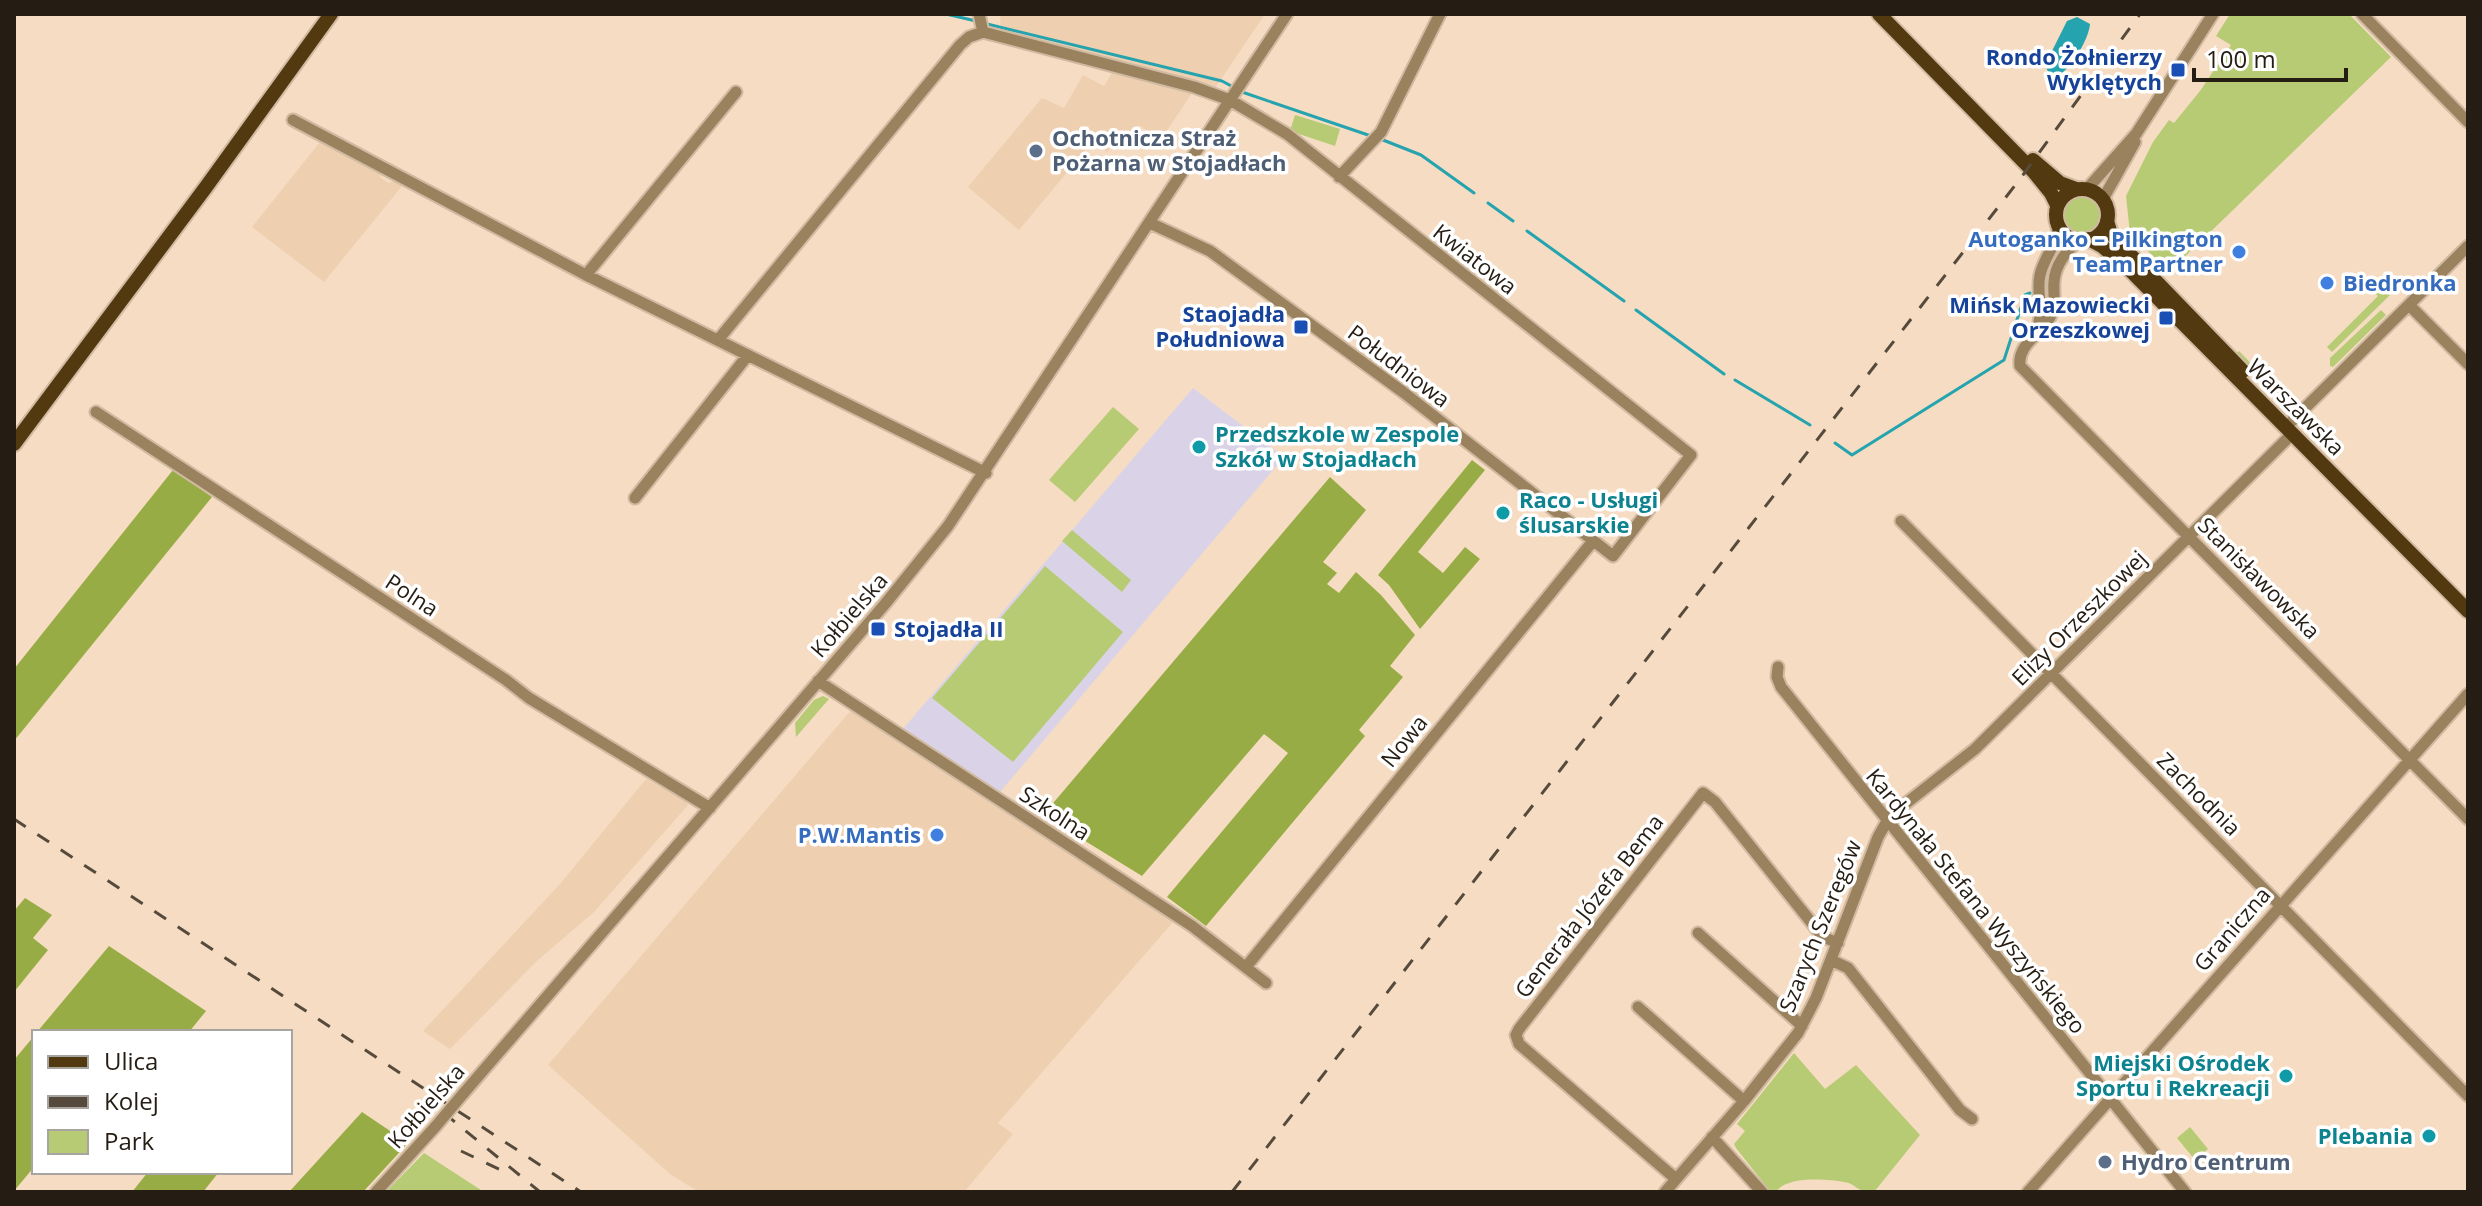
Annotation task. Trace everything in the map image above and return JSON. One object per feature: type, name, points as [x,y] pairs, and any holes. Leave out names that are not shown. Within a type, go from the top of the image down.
[{"type":"main road","points":[[14,444],[331,14]]},
{"type":"main road","points":[[1879,14],[2034,172],[2057,205]]},
{"type":"main road","points":[[1890,14],[2042,169],[2060,183],[2082,189],[2103,199],[2107,221],[2099,234],[2085,240],[2068,237],[2058,226],[2056,218],[2057,205],[2063,196],[2082,189]]},
{"type":"main road","name":"Warszawska","points":[[2107,221],[2113,236],[2140,266],[2468,611]]},
{"type":"main road","name":"Warszawska","points":[[2085,240],[2102,246],[2131,271],[2468,600]]},
{"type":"street","name":"Kołbielska","points":[[376,1192],[909,577],[986,473],[1287,14]]},
{"type":"street","points":[[1339,177],[1376,136],[1440,14]]},
{"type":"street","points":[[2082,189],[2136,134],[2213,14]]},
{"type":"street","points":[[2362,14],[2468,122]]},
{"type":"street","name":"Kwiatowa","points":[[981,24],[1194,87],[1235,94],[1691,455],[1613,556]]},
{"type":"street","points":[[718,340],[960,45],[981,24]]},
{"type":"street","points":[[586,275],[736,92]]},
{"type":"street","points":[[293,120],[586,275],[986,473]]},
{"type":"street","points":[[2103,199],[2135,142],[2136,134]]},
{"type":"street","name":"Południowa","points":[[1150,223],[1210,251],[1403,392],[1613,556]]},
{"type":"street","points":[[2037,331],[2042,313],[2040,276],[2056,241],[2058,226]]},
{"type":"street","points":[[2037,331],[2052,312],[2056,271],[2068,251],[2085,240]]},
{"type":"street","name":"Elizy Orzeszkowej","points":[[1888,822],[1890,816],[1975,749],[2190,537],[2289,423],[2468,246]]},
{"type":"street","points":[[2409,305],[2468,364]]},
{"type":"street","name":"Stanisławowska","points":[[2037,331],[2020,355],[2020,366],[2468,819]]},
{"type":"street","points":[[635,498],[748,355]]},
{"type":"street","name":"Polna","points":[[96,412],[529,698],[710,808]]},
{"type":"street","name":"Zachodnia","points":[[1901,521],[2468,1096]]},
{"type":"street","name":"Nowa","points":[[1246,967],[1593,541]]},
{"type":"street","name":"Kardynała Stefana Wyszyńskiego","points":[[1778,667],[1777,677],[1781,687],[2185,1192]]},
{"type":"street","name":"Szkolna","points":[[818,681],[1192,926],[1266,983]]},
{"type":"street","name":"Graniczna","points":[[2028,1192],[2468,694]]},
{"type":"street","name":"Generała Józefa Bema","points":[[1676,1179],[1519,1044],[1516,1035],[1519,1029],[1703,793],[1715,802],[1823,937],[1838,943]]},
{"type":"street","name":"Szarych Szeregów","points":[[1665,1192],[1744,1101],[1802,1026],[1838,943],[1878,837],[1888,822]]},
{"type":"street","points":[[1698,933],[1802,1026]]},
{"type":"street","points":[[1831,960],[1848,968],[1960,1110],[1972,1119]]},
{"type":"street","points":[[1638,1007],[1744,1101]]},
{"type":"street","points":[[1712,1137],[1762,1192]]},
{"type":"shaded area","points":[[1000,14],[1265,14],[1215,88],[1001,34]]},
{"type":"shaded area","points":[[1114,70],[1192,93],[1160,141],[1139,125],[1129,137],[1122,132],[1107,152],[1094,140],[1019,230],[968,187],[1042,98],[1064,108],[1083,75],[1104,86]]},
{"type":"shaded area","points":[[320,142],[379,172],[381,178],[389,183],[394,181],[402,186],[324,282],[252,227]]},
{"type":"shaded area","points":[[1193,388],[1284,457],[1000,792],[903,729]]},
{"type":"shaded area","points":[[852,709],[1173,922],[998,1123],[1013,1134],[964,1192],[699,1192],[670,1174],[548,1065]]},
{"type":"shaded area","points":[[646,779],[688,805],[594,912],[538,960],[450,1049],[423,1031],[560,884]]},
{"type":"green space","points":[[2230,14],[2349,14],[2391,57],[2169,272],[2130,233],[2126,196],[2153,142],[2169,120],[2174,123],[2200,91],[2231,45],[2216,36]]},
{"type":"green space","points":[[1295,115],[1340,129],[1335,146],[1290,131]]},
{"type":"green space","points":[[2082,194],[2097,200],[2103,215],[2097,230],[2082,236],[2067,230],[2061,215],[2067,200]]},
{"type":"green space","points":[[2379,288],[2390,295],[2332,352],[2327,347],[2378,296],[2373,291]]},
{"type":"green space","points":[[2381,310],[2386,315],[2333,367],[2330,366],[2330,358]]},
{"type":"green space","points":[[2239,351],[2294,408],[2279,401],[2263,386],[2236,354]]},
{"type":"green space","points":[[1113,407],[1139,429],[1075,502],[1049,480]]},
{"type":"green space","points":[[1472,460],[1485,470],[1418,552],[1443,573],[1465,547],[1480,559],[1420,629],[1389,585],[1378,575]]},
{"type":"green space","points":[[173,470],[212,497],[14,741],[14,669]]},
{"type":"green space","points":[[1330,477],[1366,510],[1323,562],[1337,573],[1327,584],[1339,593],[1356,572],[1381,595],[1415,635],[1390,666],[1403,677],[1359,730],[1365,736],[1206,926],[1167,897],[1288,753],[1264,734],[1142,876],[1043,815]]},
{"type":"green space","points":[[1072,530],[1131,580],[1122,592],[1062,541]]},
{"type":"green space","points":[[1045,566],[1123,632],[1013,762],[932,698]]},
{"type":"green space","points":[[823,696],[829,699],[796,737],[795,723],[814,700]]},
{"type":"green space","points":[[25,898],[52,915],[33,938],[48,950],[14,992],[14,911]]},
{"type":"green space","points":[[109,946],[206,1011],[191,1030],[39,1030]]},
{"type":"green space","points":[[32,1038],[32,1169],[14,1191],[14,1060]]},
{"type":"green space","points":[[1794,1053],[1825,1089],[1856,1065],[1920,1135],[1874,1192],[1863,1191],[1844,1182],[1817,1180],[1788,1183],[1776,1192],[1770,1191],[1736,1148],[1734,1144],[1745,1131],[1737,1124]]},
{"type":"green space","points":[[362,1112],[408,1143],[363,1192],[289,1192]]},
{"type":"green space","points":[[2190,1127],[2208,1149],[2195,1160],[2177,1138]]},
{"type":"green space","points":[[424,1153],[484,1192],[386,1192]]},
{"type":"green space","points":[[146,1174],[217,1174],[203,1192],[132,1192]]},
{"type":"water","points":[[2077,17],[2090,24],[2086,38],[2072,63],[2054,77],[2047,70],[2046,63],[2067,21]]},
{"type":"waterway","points":[[946,14],[976,21]]},
{"type":"waterway","points":[[983,23],[1222,81],[1235,88]]},
{"type":"waterway","points":[[1242,92],[1371,136]]},
{"type":"waterway","points":[[1378,138],[1421,155],[1474,193]]},
{"type":"waterway","points":[[1488,203],[1513,221]]},
{"type":"waterway","points":[[1527,231],[1624,301]]},
{"type":"waterway","points":[[1835,443],[1852,455],[2004,360],[2025,295],[2030,293]]},
{"type":"waterway","points":[[1636,310],[1724,374]]},
{"type":"waterway","points":[[1735,380],[1810,425]]},
{"type":"railway","points":[[1232,1192],[2020,179],[2140,14]]},
{"type":"railway","points":[[14,819],[581,1192]]},
{"type":"railway","points":[[444,1113],[540,1192]]},
{"type":"railway","points":[[461,1151],[503,1171]]},
{"type":"place","name":"Rondo Żołnierzy Wyklętych","points":[[2178,70]]},
{"type":"place","name":"Ochotnicza Straż Pożarna w Stojadłach","points":[[1036,151]]},
{"type":"place","name":"Autoganko – Pilkington Team Partner","points":[[2239,252]]},
{"type":"place","name":"Biedronka","points":[[2327,283]]},
{"type":"place","name":"Mińsk Mazowiecki Orzeszkowej","points":[[2166,318]]},
{"type":"place","name":"Staojadła Południowa","points":[[1301,327]]},
{"type":"place","name":"Przedszkole w Zespole Szkół w Stojadłach","points":[[1199,447]]},
{"type":"place","name":"Raco - Usługi ślusarskie","points":[[1503,513]]},
{"type":"place","name":"Stojadła II","points":[[878,629]]},
{"type":"place","name":"P.W.Mantis","points":[[937,835]]},
{"type":"place","name":"Miejski Ośrodek Sportu i Rekreacji","points":[[2286,1076]]},
{"type":"place","name":"Plebania","points":[[2429,1136]]},
{"type":"place","name":"Hydro Centrum","points":[[2105,1162]]}]
